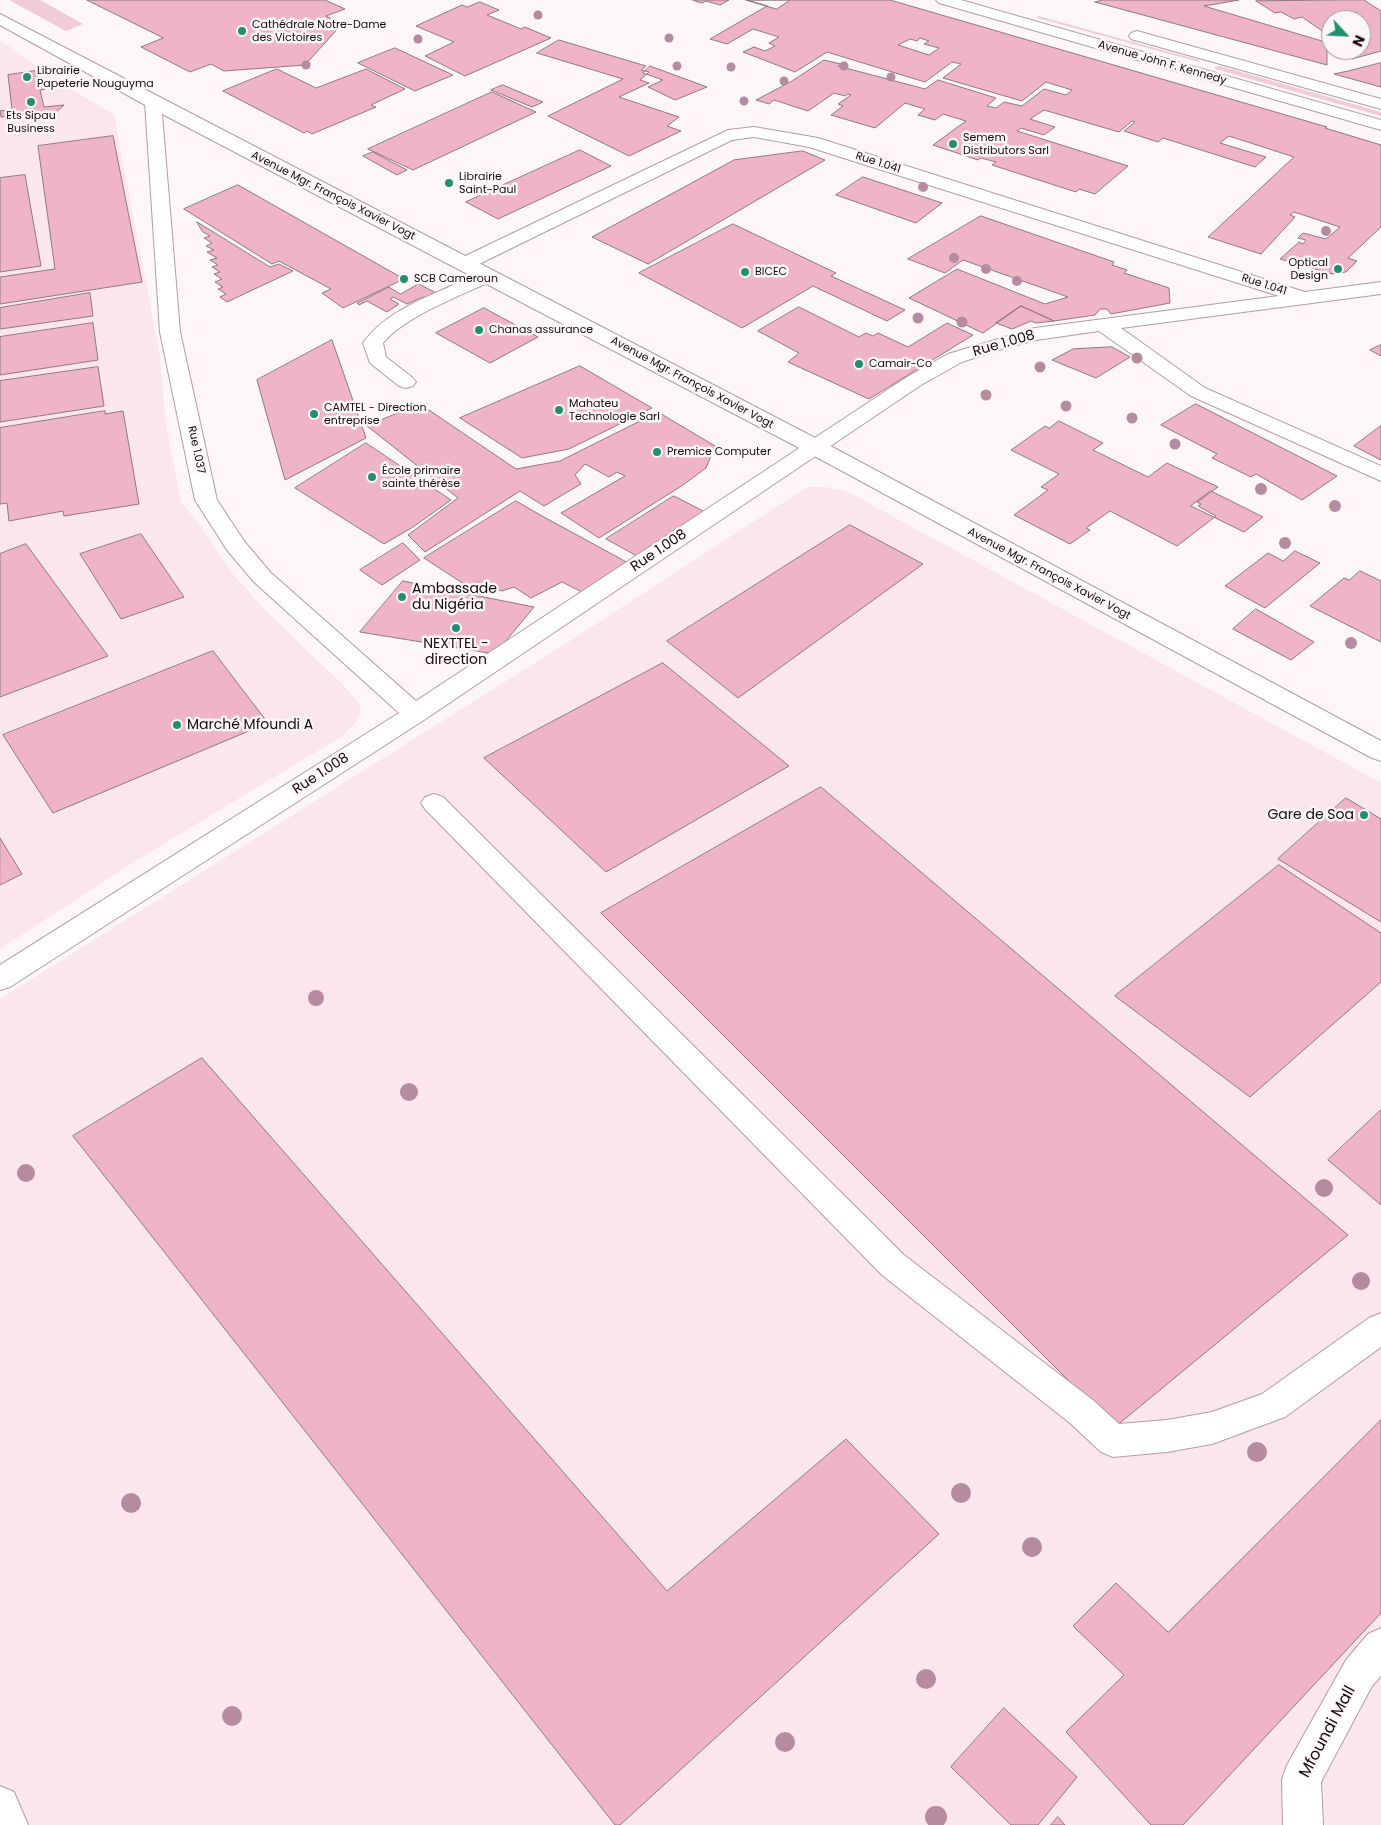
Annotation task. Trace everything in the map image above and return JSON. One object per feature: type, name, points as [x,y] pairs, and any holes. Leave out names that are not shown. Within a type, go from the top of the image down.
[{"type":"street","name":"Avenue John F. Kennedy","points":[[944,0],[1381,125]]},
{"type":"street","points":[[1029,25],[1049,12]]},
{"type":"street","name":"Avenue Mgr. François Xavier Vogt","points":[[0,19],[153,102],[815,448],[1381,752]]},
{"type":"street","name":"Avenue John F. Kennedy","points":[[1124,32],[1381,104]]},
{"type":"street","points":[[1210,76],[1228,61]]},
{"type":"street","name":"Rue 1.037","points":[[153,102],[170,332],[206,500],[235,545],[262,577],[415,714]]},
{"type":"street","name":"Rue 1.041","points":[[464,264],[728,135],[754,132],[812,142],[1305,298]]},
{"type":"street","points":[[406,382],[377,359],[373,343],[376,337],[400,320],[487,276]]},
{"type":"street","name":"Rue 1.008","points":[[0,980],[415,714],[914,380],[955,358],[1035,334],[1381,288]]},
{"type":"street","points":[[1103,325],[1198,392],[1381,474]]},
{"type":"street","points":[[434,803],[893,1265],[1082,1412],[1113,1441],[1167,1436],[1212,1428],[1273,1406],[1381,1328]]},
{"type":"street","name":"Mfoundi Mall","points":[[1303,1825],[1301,1778],[1360,1673],[1381,1647]]},
{"type":"street","points":[[0,1806],[8,1825]]},
{"type":"shaded area","points":[[9,0],[40,0],[83,24],[66,31]]},
{"type":"shaded area","points":[[1038,16],[1199,60],[1199,62],[1038,18]]},
{"type":"shaded area","name":"Marché Mfoundi A","points":[[0,40],[55,79],[114,115],[160,356],[166,425],[181,502],[200,525],[232,573],[263,608],[345,687],[360,705],[360,711],[357,721],[341,737],[137,860],[0,949]]},
{"type":"shaded area","points":[[1220,66],[1381,112],[1381,116],[1215,69],[1215,67]]},
{"type":"shaded area","points":[[807,487],[826,487],[848,492],[1381,783],[1381,1825],[0,1825],[0,999],[573,639]]},
{"type":"building","name":"Cathédrale Notre-Dame des Victoires","points":[[87,0],[325,0],[345,9],[326,16],[342,24],[305,65],[224,71],[211,64],[190,72],[141,47],[163,38]]},
{"type":"building","points":[[693,0],[729,0],[720,5]]},
{"type":"building","points":[[746,0],[790,0],[777,9]]},
{"type":"building","points":[[747,0],[890,0],[1327,127],[1325,128],[1381,145],[1381,227],[1348,258],[1357,261],[1346,272],[1332,274],[1280,259],[1299,242],[1303,244],[1306,240],[1298,238],[1303,233],[1326,239],[1340,227],[1294,212],[1290,215],[1295,217],[1261,254],[1208,237],[1294,157],[1229,136],[1220,143],[1266,157],[1255,167],[1163,138],[1158,142],[1124,131],[1135,122],[1132,121],[1119,132],[1044,110],[1030,119],[1055,127],[1044,135],[1021,128],[1017,131],[1128,166],[1095,194],[1079,189],[1076,192],[992,165],[996,162],[981,158],[978,160],[933,145],[966,121],[943,114],[935,120],[918,115],[925,109],[905,103],[875,128],[831,115],[843,106],[838,104],[851,95],[848,94],[845,96],[834,93],[808,111],[774,100],[769,104],[756,100],[792,81],[824,60],[841,64],[838,66],[925,89],[938,80],[996,98],[987,106],[996,108],[1004,102],[1022,106],[1044,89],[1066,95],[1072,90],[1046,82],[1022,101],[943,78],[961,64],[952,62],[925,82],[827,52],[795,72],[743,52],[754,47],[765,51],[775,46],[769,43],[779,37],[753,29],[727,44],[710,39],[767,6]],"holes":[[[920,38],[929,41],[924,44],[939,48],[929,55],[898,45],[910,39],[917,41]]]},
{"type":"building","points":[[1103,0],[1239,0],[1204,6],[1321,41],[1321,60],[1327,60],[1327,65],[1095,2]]},
{"type":"building","points":[[1364,0],[1381,11],[1381,51],[1371,54],[1371,10],[1321,10],[1321,30],[1302,17],[1294,19],[1281,12],[1275,13],[1256,1]]},
{"type":"building","points":[[480,2],[499,10],[487,15],[521,29],[525,27],[551,38],[465,76],[425,56],[454,42],[416,26],[462,5],[467,7]]},
{"type":"building","points":[[559,40],[646,66],[641,70],[649,72],[640,80],[649,83],[619,97],[679,117],[667,126],[681,131],[629,156],[548,116],[623,79],[537,53]]},
{"type":"building","points":[[395,48],[453,75],[415,91],[358,63]]},
{"type":"building","points":[[1381,63],[1381,87],[1334,74],[1348,71]]},
{"type":"building","points":[[650,66],[707,87],[675,100],[648,87],[663,80],[643,73]]},
{"type":"building","points":[[277,69],[316,88],[366,69],[405,89],[371,105],[376,107],[312,134],[307,131],[304,133],[223,91]]},
{"type":"building","points":[[35,71],[38,82],[44,81],[46,89],[40,90],[44,107],[64,105],[54,114],[40,112],[1,117],[0,111],[12,109],[8,75]]},
{"type":"building","points":[[503,85],[543,102],[532,107],[491,90]]},
{"type":"building","points":[[492,92],[536,112],[413,170],[368,149]]},
{"type":"building","points":[[113,136],[142,282],[0,304],[0,277],[55,269],[38,146]]},
{"type":"building","points":[[580,150],[611,166],[498,219],[466,202]]},
{"type":"building","points":[[803,151],[825,160],[648,264],[592,237],[734,160]]},
{"type":"building","points":[[373,152],[407,170],[397,175],[363,156]]},
{"type":"building","points":[[25,175],[41,266],[0,272],[0,178]]},
{"type":"building","points":[[863,177],[942,203],[916,223],[836,195]]},
{"type":"building","points":[[238,185],[404,279],[343,308],[322,293],[331,289],[279,261],[272,264],[184,209]]},
{"type":"building","points":[[981,216],[1114,262],[1112,265],[1127,270],[1124,273],[1169,288],[1170,303],[1111,314],[1107,309],[1100,309],[1095,315],[1054,321],[1021,306],[983,333],[909,298],[957,269],[1045,304],[1068,297],[963,260],[945,273],[908,259]]},
{"type":"building","points":[[197,222],[270,267],[279,264],[293,271],[227,302],[220,297],[226,294],[218,289],[223,287],[215,282],[222,279],[214,274],[220,272],[212,267],[218,265],[210,260],[217,258],[207,252],[214,250],[206,246],[212,243],[204,238],[210,236],[203,232]]},
{"type":"building","points":[[733,224],[836,273],[831,276],[905,310],[887,321],[813,286],[742,328],[639,273]]},
{"type":"building","points":[[419,284],[438,294],[427,299],[423,297],[407,304],[393,297],[390,299],[399,304],[387,312],[367,301],[359,305],[357,303],[389,287],[400,294]]},
{"type":"building","points":[[90,293],[93,316],[0,329],[0,308]]},
{"type":"building","points":[[1021,306],[1054,321],[1036,323],[1031,321],[1012,329],[996,323]]},
{"type":"building","points":[[799,307],[859,337],[866,333],[873,336],[878,333],[908,347],[947,323],[973,335],[869,399],[788,362],[799,353],[758,331]]},
{"type":"building","points":[[484,308],[538,337],[490,363],[436,333]]},
{"type":"building","points":[[93,323],[98,360],[0,375],[0,337]]},
{"type":"building","points":[[332,340],[366,438],[285,480],[257,380]]},
{"type":"building","points":[[1381,345],[1381,356],[1370,350]]},
{"type":"building","points":[[1112,347],[1130,357],[1096,378],[1052,360],[1073,349]]},
{"type":"building","points":[[580,366],[652,408],[569,449],[522,458],[460,418]]},
{"type":"building","points":[[98,367],[104,406],[0,422],[0,381]]},
{"type":"building","points":[[420,404],[516,469],[560,461],[658,412],[715,446],[706,468],[683,485],[599,538],[561,513],[625,476],[617,472],[609,477],[585,464],[575,475],[581,484],[544,506],[520,491],[425,552],[408,535],[458,498],[367,426]]},
{"type":"building","points":[[1196,404],[1337,476],[1302,500],[1256,474],[1251,477],[1212,458],[1217,454],[1161,425]]},
{"type":"building","points":[[105,411],[105,414],[123,411],[139,504],[64,516],[63,511],[9,521],[7,503],[0,504],[0,428]]},
{"type":"building","points":[[1059,421],[1103,443],[1093,450],[1148,477],[1167,463],[1218,487],[1197,502],[1201,504],[1198,506],[1216,516],[1177,546],[1110,511],[1086,528],[1090,530],[1070,544],[1014,515],[1048,490],[1041,487],[1059,474],[1011,450],[1045,426],[1049,428]]},
{"type":"building","points":[[1381,426],[1381,460],[1354,446]]},
{"type":"building","points":[[366,443],[451,500],[413,527],[384,544],[295,488]]},
{"type":"building","points":[[1211,491],[1263,517],[1244,532],[1191,506]]},
{"type":"building","points":[[674,496],[705,512],[637,556],[606,539]]},
{"type":"building","points":[[516,501],[632,565],[588,595],[562,582],[531,598],[514,587],[502,591],[477,582],[467,586],[424,558]]},
{"type":"building","points":[[850,525],[923,564],[738,698],[667,641]]},
{"type":"building","points":[[141,534],[184,597],[121,619],[80,554]]},
{"type":"building","points":[[403,543],[420,560],[382,585],[360,570]]},
{"type":"building","points":[[26,544],[108,656],[0,697],[0,554]]},
{"type":"building","points":[[1295,551],[1320,563],[1265,608],[1225,586],[1268,553],[1283,561]]},
{"type":"building","points":[[1360,571],[1381,581],[1381,642],[1310,606],[1344,578],[1349,580]]},
{"type":"building","points":[[403,581],[534,607],[495,654],[360,632]]},
{"type":"building","points":[[1256,609],[1314,642],[1291,660],[1233,629]]},
{"type":"building","points":[[213,651],[268,723],[53,813],[3,735]]},
{"type":"building","points":[[663,663],[789,766],[606,872],[484,758]]},
{"type":"building","points":[[821,787],[1348,1235],[1115,1427],[601,913]]},
{"type":"building","points":[[1346,798],[1381,819],[1381,922],[1278,859]]},
{"type":"building","points":[[0,838],[22,874],[0,885]]},
{"type":"building","points":[[1279,865],[1381,933],[1381,982],[1250,1097],[1115,996]]},
{"type":"building","points":[[202,1058],[667,1591],[846,1439],[939,1534],[620,1825],[615,1825],[73,1136]]},
{"type":"building","points":[[1381,1110],[1381,1205],[1328,1160]]},
{"type":"building","points":[[1381,1420],[1381,1613],[1183,1825],[1151,1825],[1066,1732],[1124,1675],[1073,1626],[1116,1583],[1168,1632]]},
{"type":"building","points":[[1004,1708],[1077,1777],[1038,1825],[1011,1825],[951,1767]]},
{"type":"building","points":[[1058,1817],[1065,1825],[1051,1825]]},
{"type":"place","name":"Cathédrale Notre-Dame des Victoires","points":[[242,31]]},
{"type":"place","name":"Librairie Papeterie Nouguyma","points":[[27,77]]},
{"type":"place","name":"Ets Sipau Business","points":[[31,102]]},
{"type":"place","name":"Semem Distributors Sarl","points":[[953,144]]},
{"type":"place","name":"Librairie Saint-Paul","points":[[449,183]]},
{"type":"place","name":"Optical Design","points":[[1338,269]]},
{"type":"place","name":"BICEC","points":[[745,272]]},
{"type":"place","name":"SCB Cameroun","points":[[404,279]]},
{"type":"place","name":"Chanas assurance","points":[[479,330]]},
{"type":"place","name":"Camair-Co","points":[[859,364]]},
{"type":"place","name":"Mahateu Technologie Sarl","points":[[559,410]]},
{"type":"place","name":"CAMTEL - Direction entreprise","points":[[314,414]]},
{"type":"place","name":"Premice Computer","points":[[657,452]]},
{"type":"place","name":"École primaire sainte thérèse","points":[[372,477]]},
{"type":"place","name":"Ambassade du Nigéria","points":[[402,597]]},
{"type":"place","name":"NEXTTEL - direction","points":[[456,628]]},
{"type":"place","name":"Marché Mfoundi A","points":[[177,725]]},
{"type":"place","name":"Gare de Soa","points":[[1364,815]]}]
